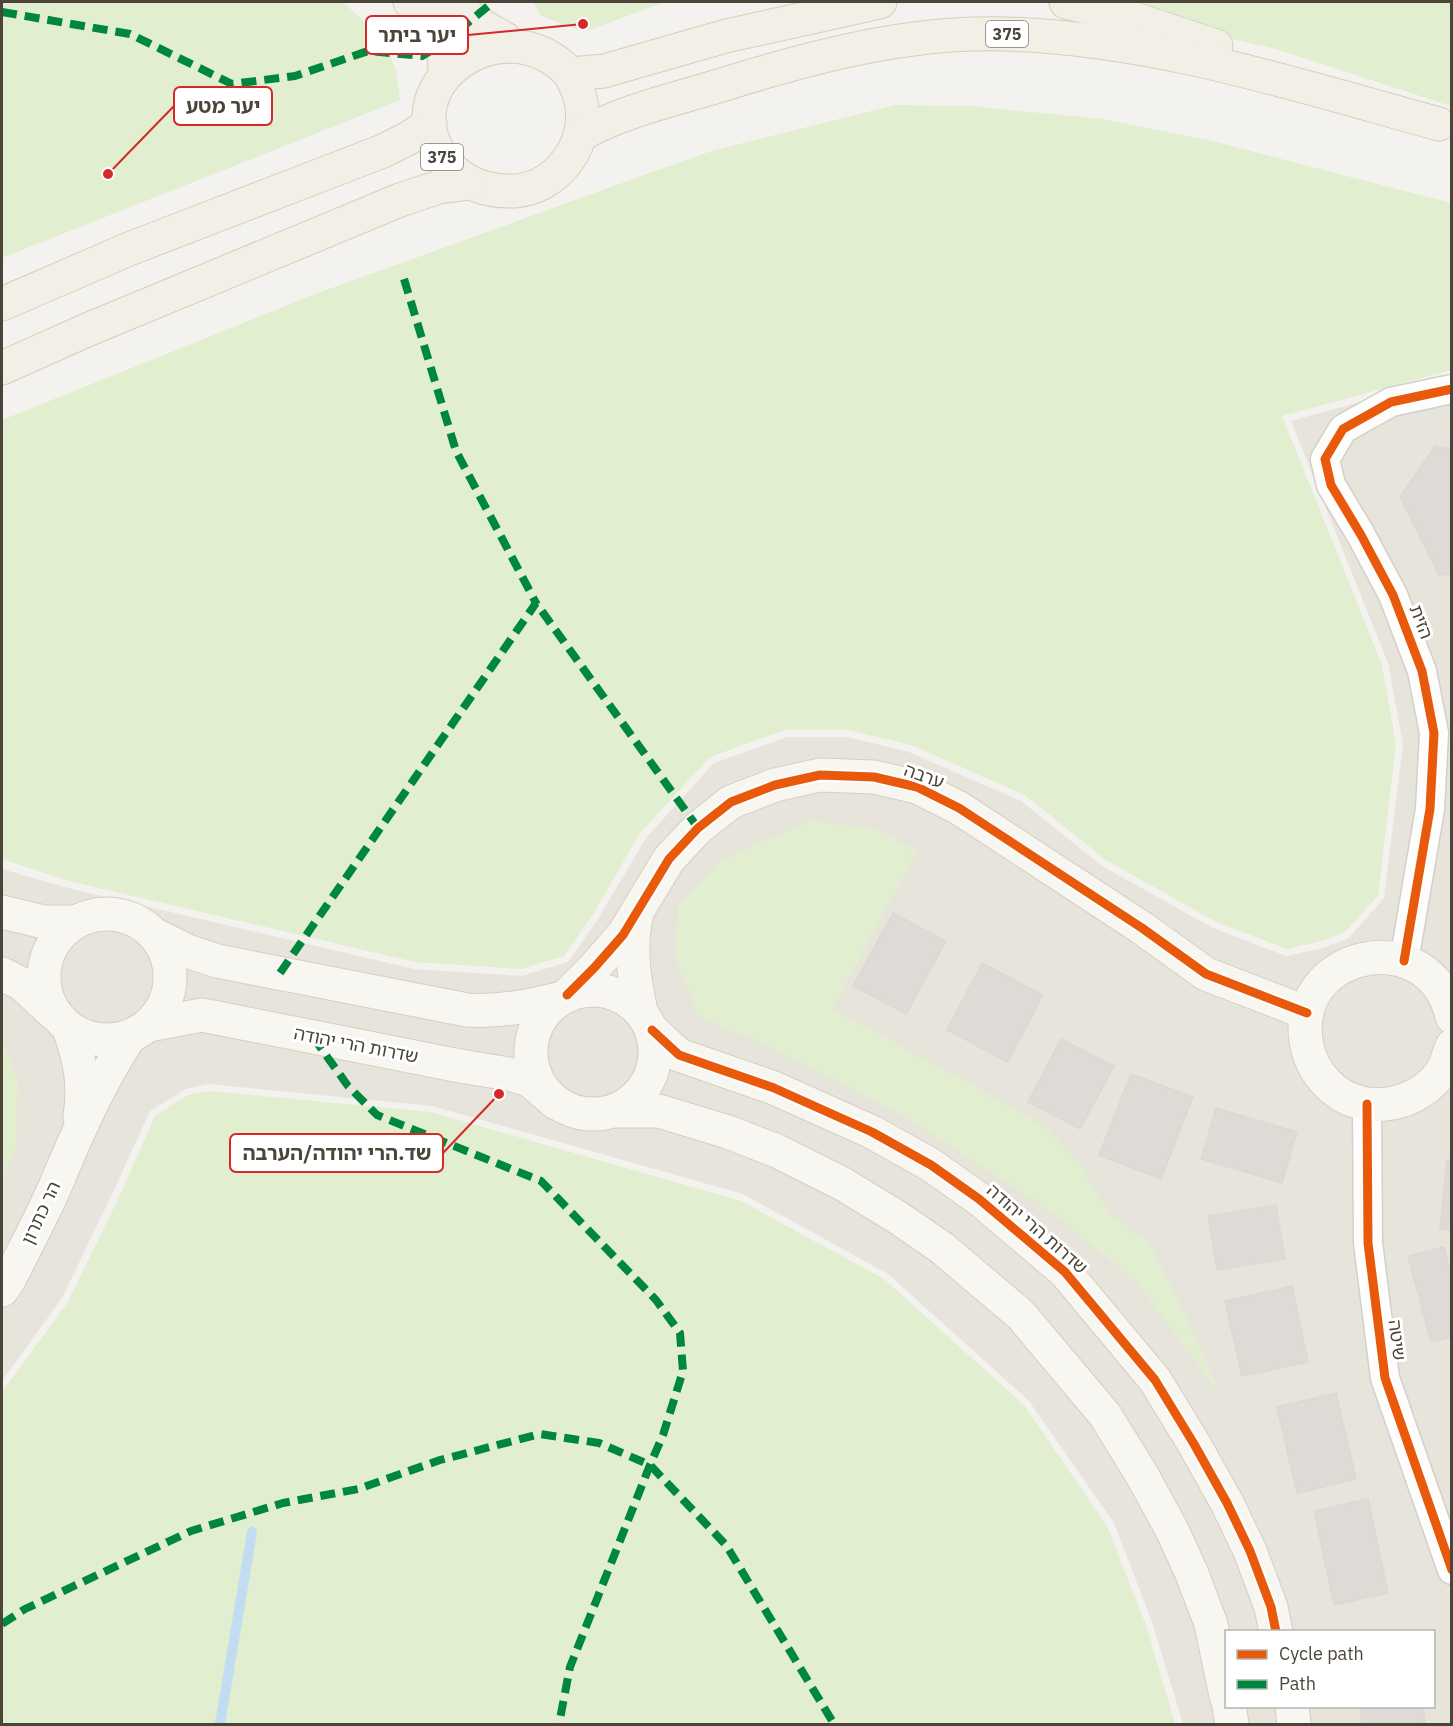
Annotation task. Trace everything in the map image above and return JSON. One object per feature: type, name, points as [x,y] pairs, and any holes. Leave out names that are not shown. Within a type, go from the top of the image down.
[{"type":"main road","points":[[410,2],[437,31],[445,56],[445,71]]},
{"type":"main road","points":[[451,2],[478,24],[505,39]]},
{"type":"main road","points":[[570,74],[604,71],[726,36],[880,2]]},
{"type":"main road","name":"375","points":[[1065,2],[1135,19],[1445,126]]},
{"type":"main road","name":"375","points":[[580,135],[607,122],[640,111],[807,60],[868,46],[944,36],[1004,34],[1072,39],[1148,50],[1266,76],[1445,126]]},
{"type":"main road","name":"375","points":[[505,39],[543,48],[553,55],[570,74],[583,110],[580,135],[570,157],[562,167],[542,182],[525,189],[507,191],[488,189],[471,183],[451,168],[443,159],[430,124],[434,93],[445,71],[458,56],[481,44],[505,39]]},
{"type":"main road","name":"375","points":[[2,304],[129,249],[383,151],[430,124]]},
{"type":"main road","name":"375","points":[[2,368],[87,330],[400,200],[439,187],[471,183]]},
{"type":"street","name":"הזית","points":[[1404,961],[1430,809],[1434,733],[1422,671],[1393,595],[1331,485],[1325,459],[1343,429],[1391,402],[1452,389]]},
{"type":"street","name":"ערבה","points":[[565,997],[622,935],[669,859],[698,828],[731,802],[775,785],[820,775],[874,777],[917,787],[959,808],[1142,928],[1206,974],[1307,1013]]},
{"type":"street","name":"ערבה","points":[[638,908],[633,931],[633,950],[636,987],[647,1020]]},
{"type":"street","points":[[2,912],[44,922],[75,922]]},
{"type":"street","points":[[61,1021],[45,993],[43,970],[49,949],[58,936],[75,922],[96,914],[118,914],[139,922],[155,935],[190,952],[217,961],[467,1010],[523,1008],[583,990],[605,990],[625,998],[647,1020],[656,1051],[653,1073],[635,1099],[616,1111]]},
{"type":"street","points":[[2,974],[22,984],[61,1021],[86,1038],[108,1041],[139,1031],[167,998],[171,976],[166,954],[155,935]]},
{"type":"street","points":[[1452,1017],[1449,1004],[1438,986],[1423,970],[1404,961],[1380,957],[1355,960],[1333,972],[1317,990],[1307,1013],[1305,1037],[1311,1061],[1324,1081],[1344,1096],[1367,1104],[1390,1104],[1411,1098],[1430,1085],[1444,1067],[1452,1046]]},
{"type":"street","points":[[565,997],[546,1011],[541,1018],[531,1046],[532,1067],[541,1087],[556,1103],[573,1112],[595,1115],[616,1111],[659,1111],[728,1132],[777,1151],[841,1183],[897,1217],[942,1248],[1021,1315],[1105,1415],[1142,1475],[1172,1530],[1192,1574],[1211,1624],[1225,1687]]},
{"type":"street","name":"שדרות הרי יהודה","points":[[139,1031],[202,1015],[509,1074],[529,1080],[556,1103]]},
{"type":"street","name":"שדרות הרי יהודה","points":[[647,1020],[680,1055],[774,1088],[873,1132],[931,1165],[988,1206],[1065,1272],[1155,1380],[1194,1444],[1227,1503],[1250,1551],[1270,1607],[1276,1630]]},
{"type":"street","name":"הר כתרון","points":[[61,1021],[79,1059],[83,1096],[77,1134]]},
{"type":"street","name":"הר כתרון","points":[[2,1290],[52,1192],[112,1063],[139,1031]]},
{"type":"street","name":"שיטה","points":[[1367,1104],[1368,1243],[1385,1378],[1452,1570]]},
{"type":"street","points":[[1229,1708],[1232,1725]]},
{"type":"street","points":[[1292,1708],[1294,1725]]},
{"type":"shaded area","points":[[1451,377],[1451,1724],[1183,1724],[1152,1622],[1114,1523],[1029,1401],[888,1274],[743,1194],[432,1106],[209,1084],[186,1089],[150,1111],[62,1298],[2,1381],[2,869],[68,888],[414,969],[521,976],[568,962],[598,919],[646,838],[714,763],[787,737],[847,737],[909,752],[1021,801],[1102,866],[1213,928],[1286,956],[1323,948],[1349,938],[1384,898],[1403,744],[1388,663],[1291,421]]},
{"type":"green space","points":[[2,2],[343,2],[384,41],[396,70],[400,100],[2,258]]},
{"type":"green space","points":[[533,2],[665,2],[584,32],[541,16]]},
{"type":"green space","points":[[1065,2],[1451,2],[1451,106],[1276,49]]},
{"type":"green space","points":[[895,105],[971,106],[1103,119],[1208,140],[1451,203],[1451,370],[1282,416],[1382,665],[1396,744],[1378,896],[1345,932],[1321,941],[1287,949],[1216,922],[1106,860],[1025,795],[911,745],[848,730],[785,730],[710,757],[640,833],[592,916],[564,956],[521,969],[415,962],[69,881],[2,859],[2,420],[318,293],[711,151]]},
{"type":"green space","points":[[811,820],[881,831],[917,851],[832,1009],[1047,1128],[1081,1166],[1109,1214],[1150,1243],[1188,1320],[1219,1393],[1137,1283],[1055,1214],[905,1117],[771,1048],[699,1016],[676,960],[678,906],[722,860]]},
{"type":"green space","points":[[2,1040],[18,1081],[16,1151],[2,1178]]},
{"type":"green space","points":[[209,1091],[431,1112],[741,1201],[884,1279],[1024,1405],[1107,1526],[1146,1625],[1175,1724],[2,1724],[2,1392],[68,1302],[121,1193],[155,1116],[188,1095]]},
{"type":"building","points":[[1435,446],[1452,449],[1452,574],[1439,575],[1400,497]]},
{"type":"building","points":[[893,913],[946,941],[906,1014],[853,986]]},
{"type":"building","points":[[982,963],[1043,995],[1008,1062],[947,1030]]},
{"type":"building","points":[[1061,1039],[1114,1066],[1080,1129],[1028,1102]]},
{"type":"building","points":[[1131,1074],[1193,1097],[1161,1179],[1099,1155]]},
{"type":"building","points":[[1216,1108],[1297,1132],[1282,1183],[1201,1159]]},
{"type":"building","points":[[1447,1160],[1452,1160],[1452,1230],[1440,1229]]},
{"type":"building","points":[[1276,1205],[1285,1259],[1217,1270],[1208,1216]]},
{"type":"building","points":[[1444,1247],[1450,1270],[1452,1270],[1452,1337],[1431,1342],[1408,1256]]},
{"type":"building","points":[[1292,1286],[1308,1362],[1242,1376],[1225,1301]]},
{"type":"building","points":[[1336,1393],[1356,1479],[1297,1493],[1277,1407]]},
{"type":"building","points":[[1368,1499],[1388,1593],[1334,1605],[1314,1511]]},
{"type":"building","points":[[1360,1708],[1423,1708],[1425,1724],[1362,1724]]},
{"type":"waterway","points":[[220,1724],[252,1532]]},
{"type":"marked path","points":[[2,12],[130,34],[232,84],[295,76],[368,51],[422,56],[442,44],[493,2]]},
{"type":"marked path","points":[[404,279],[456,451],[536,603]]},
{"type":"marked path","points":[[280,973],[536,603],[698,828]]},
{"type":"marked path","points":[[313,1037],[348,1086],[377,1115],[541,1181],[656,1300],[680,1333],[683,1371],[663,1435],[570,1667],[559,1724]]},
{"type":"marked path","points":[[2,1624],[25,1609],[191,1531],[283,1503],[358,1489],[440,1460],[540,1434],[599,1443],[650,1465],[726,1545],[834,1724]]},
{"type":"cycle path","points":[[1404,961],[1430,809],[1434,733],[1422,671],[1393,595],[1331,485],[1325,459],[1343,429],[1391,402],[1452,389]]},
{"type":"cycle path","points":[[567,995],[623,935],[669,859],[698,828],[731,802],[775,785],[820,775],[874,777],[917,787],[959,808],[1142,928],[1206,974],[1307,1013]]},
{"type":"cycle path","points":[[652,1030],[679,1055],[774,1088],[872,1132],[931,1165],[979,1199],[1065,1272],[1155,1380],[1194,1444],[1227,1503],[1250,1551],[1271,1607],[1276,1630]]},
{"type":"cycle path","points":[[1367,1104],[1368,1243],[1385,1378],[1452,1570]]},
{"type":"place","name":"יער ביתר","points":[[583,24]]},
{"type":"place","name":"יער מטע","points":[[108,174]]},
{"type":"place","name":"שד.הרי יהודה/הערבה","points":[[499,1094]]}]
